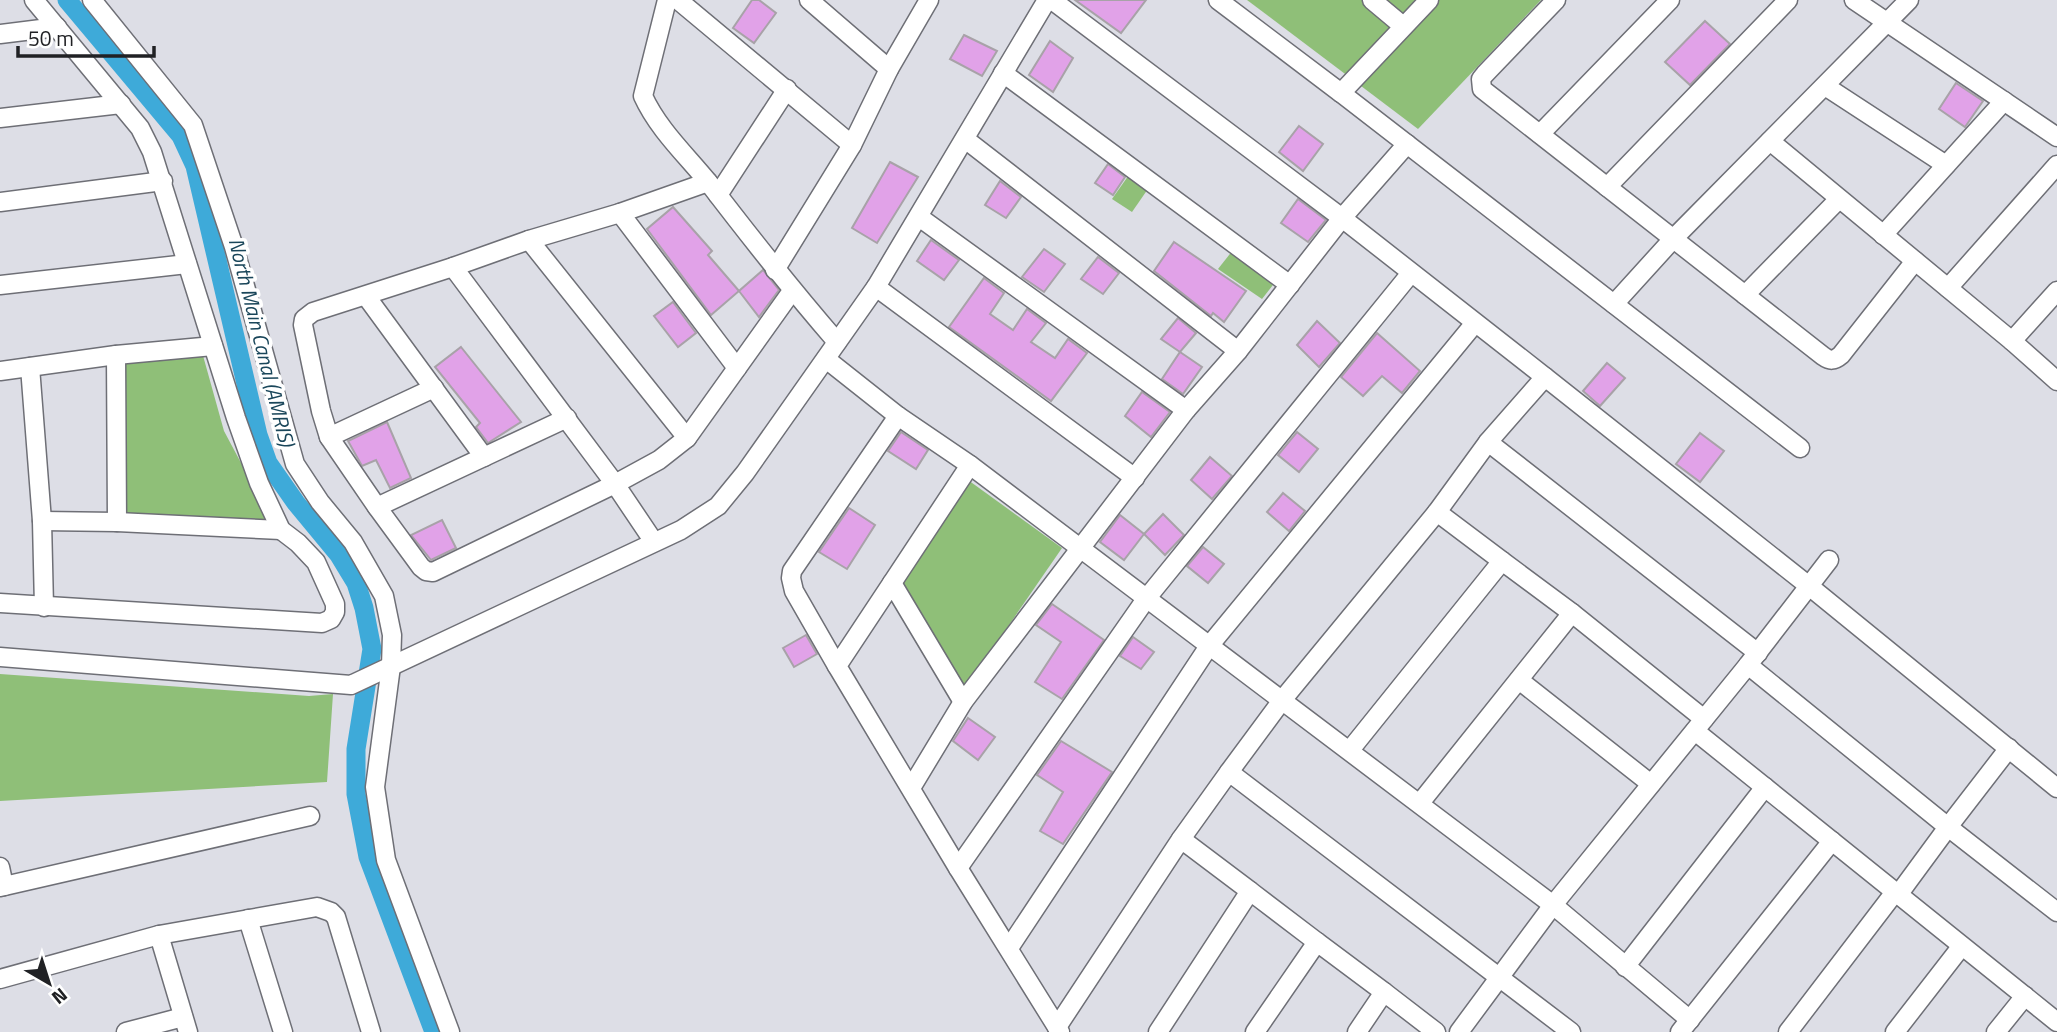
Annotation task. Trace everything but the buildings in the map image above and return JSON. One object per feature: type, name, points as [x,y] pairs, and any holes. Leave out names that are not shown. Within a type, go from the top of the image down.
[{"type":"street","points":[[0,603],[323,623],[331,619],[335,612],[335,604],[316,562],[281,530],[259,483],[152,152],[140,128],[34,0]]},
{"type":"street","points":[[92,0],[193,125],[234,247],[295,464],[320,502],[353,542],[384,596],[392,635],[375,787],[386,860],[450,1032]]},
{"type":"street","points":[[667,0],[643,96],[650,111],[775,270],[837,342]]},
{"type":"street","points":[[678,0],[852,145]]},
{"type":"street","points":[[809,0],[889,69]]},
{"type":"street","points":[[775,270],[852,145],[889,69],[929,0]]},
{"type":"street","points":[[0,657],[351,685],[681,530],[718,506],[745,473],[876,287],[1049,0],[1342,218],[1809,586],[2057,788]]},
{"type":"street","points":[[1218,0],[1800,448]]},
{"type":"street","points":[[1372,0],[1403,26]]},
{"type":"street","points":[[1341,93],[1429,0]]},
{"type":"street","points":[[1556,0],[1485,74],[1480,84],[1487,94],[1829,361],[1841,355],[1915,261]]},
{"type":"street","points":[[1540,134],[1670,0]]},
{"type":"street","points":[[1607,187],[1788,0]]},
{"type":"street","points":[[1854,0],[2057,137]]},
{"type":"street","points":[[1614,304],[1673,239],[1909,0]]},
{"type":"street","points":[[0,34],[57,27]]},
{"type":"street","points":[[1003,73],[1290,285]]},
{"type":"street","points":[[1825,86],[1946,165]]},
{"type":"street","points":[[787,89],[713,188],[528,240],[313,312],[307,315],[303,322],[329,437],[421,567],[433,572],[615,484],[659,460],[687,439],[792,291]]},
{"type":"street","points":[[1883,235],[2004,101]]},
{"type":"street","points":[[0,118],[121,104]]},
{"type":"street","points":[[965,139],[1238,351]]},
{"type":"street","points":[[1770,141],[2057,381]]},
{"type":"street","points":[[911,788],[963,702],[1186,410],[1238,351],[1342,218],[1407,144]]},
{"type":"street","points":[[1948,288],[2057,164]]},
{"type":"street","points":[[0,202],[163,181]]},
{"type":"street","points":[[1745,295],[1839,199]]},
{"type":"street","points":[[620,213],[737,368]]},
{"type":"street","points":[[919,217],[1186,410]]},
{"type":"street","points":[[528,240],[687,439]]},
{"type":"street","points":[[0,285],[187,264]]},
{"type":"street","points":[[453,267],[567,418],[654,542]]},
{"type":"street","points":[[958,868],[1146,599],[1411,273]]},
{"type":"street","points":[[876,287],[1135,478]]},
{"type":"street","points":[[2012,341],[2057,291]]},
{"type":"street","points":[[366,296],[484,457]]},
{"type":"street","points":[[1009,948],[1209,646],[1475,323]]},
{"type":"street","points":[[0,371],[116,355],[213,346]]},
{"type":"street","points":[[116,355],[117,522]]},
{"type":"street","points":[[826,359],[898,416],[970,465],[1283,699],[1553,905],[1625,967],[1685,1026],[1832,841]]},
{"type":"street","points":[[30,367],[42,522],[44,607]]},
{"type":"street","points":[[898,416],[792,571],[794,591],[958,868],[1059,1030],[1181,839],[1283,699],[1437,512],[1488,442],[1545,377]]},
{"type":"street","points":[[329,437],[434,388]]},
{"type":"street","points":[[377,507],[567,418]]},
{"type":"street","points":[[1488,442],[1753,659],[1948,827],[2057,912]]},
{"type":"street","points":[[837,666],[970,465]]},
{"type":"street","points":[[1437,512],[1572,613],[1700,725],[1765,787],[2057,1022]]},
{"type":"street","points":[[42,522],[117,522],[281,530]]},
{"type":"street","points":[[1459,1032],[1553,905],[1753,659],[1829,559]]},
{"type":"street","points":[[1350,750],[1502,561]]},
{"type":"street","points":[[892,583],[963,702]]},
{"type":"street","points":[[1420,803],[1572,613]]},
{"type":"street","points":[[1519,680],[1651,784]]},
{"type":"street","points":[[1788,1032],[2009,748]]},
{"type":"street","points":[[1229,772],[1571,1032]]},
{"type":"street","points":[[1625,967],[1765,787]]},
{"type":"street","points":[[0,867],[2,886],[310,816]]},
{"type":"street","points":[[1181,839],[1436,1032]]},
{"type":"street","points":[[1158,1032],[1250,891]]},
{"type":"street","points":[[0,979],[159,935],[311,906],[331,912],[336,917],[371,1032]]},
{"type":"street","points":[[248,919],[283,1032]]},
{"type":"street","points":[[126,1032],[186,1025],[159,935]]},
{"type":"street","points":[[1255,1032],[1317,942]]},
{"type":"street","points":[[1895,1032],[1961,947]]},
{"type":"street","points":[[1357,1032],[1384,992]]},
{"type":"street","points":[[1996,1032],[2025,996]]},
{"type":"green space","points":[[1247,0],[1541,0],[1418,129]]},
{"type":"green space","points":[[1131,172],[1150,186],[1132,212],[1112,199]]},
{"type":"green space","points":[[1233,250],[1276,281],[1262,299],[1218,269]]},
{"type":"green space","points":[[202,352],[224,431],[272,521],[127,517],[125,364]]},
{"type":"green space","points":[[968,480],[1062,548],[965,689],[901,581]]},
{"type":"green space","points":[[0,674],[309,696],[333,694],[327,782],[0,801]]},
{"type":"waterway","name":"North Main Canal (AMRIS)","points":[[67,0],[181,136],[195,166],[258,435],[268,463],[296,503],[339,555],[356,583],[372,649],[356,749],[356,794],[368,857],[434,1032]]}]
